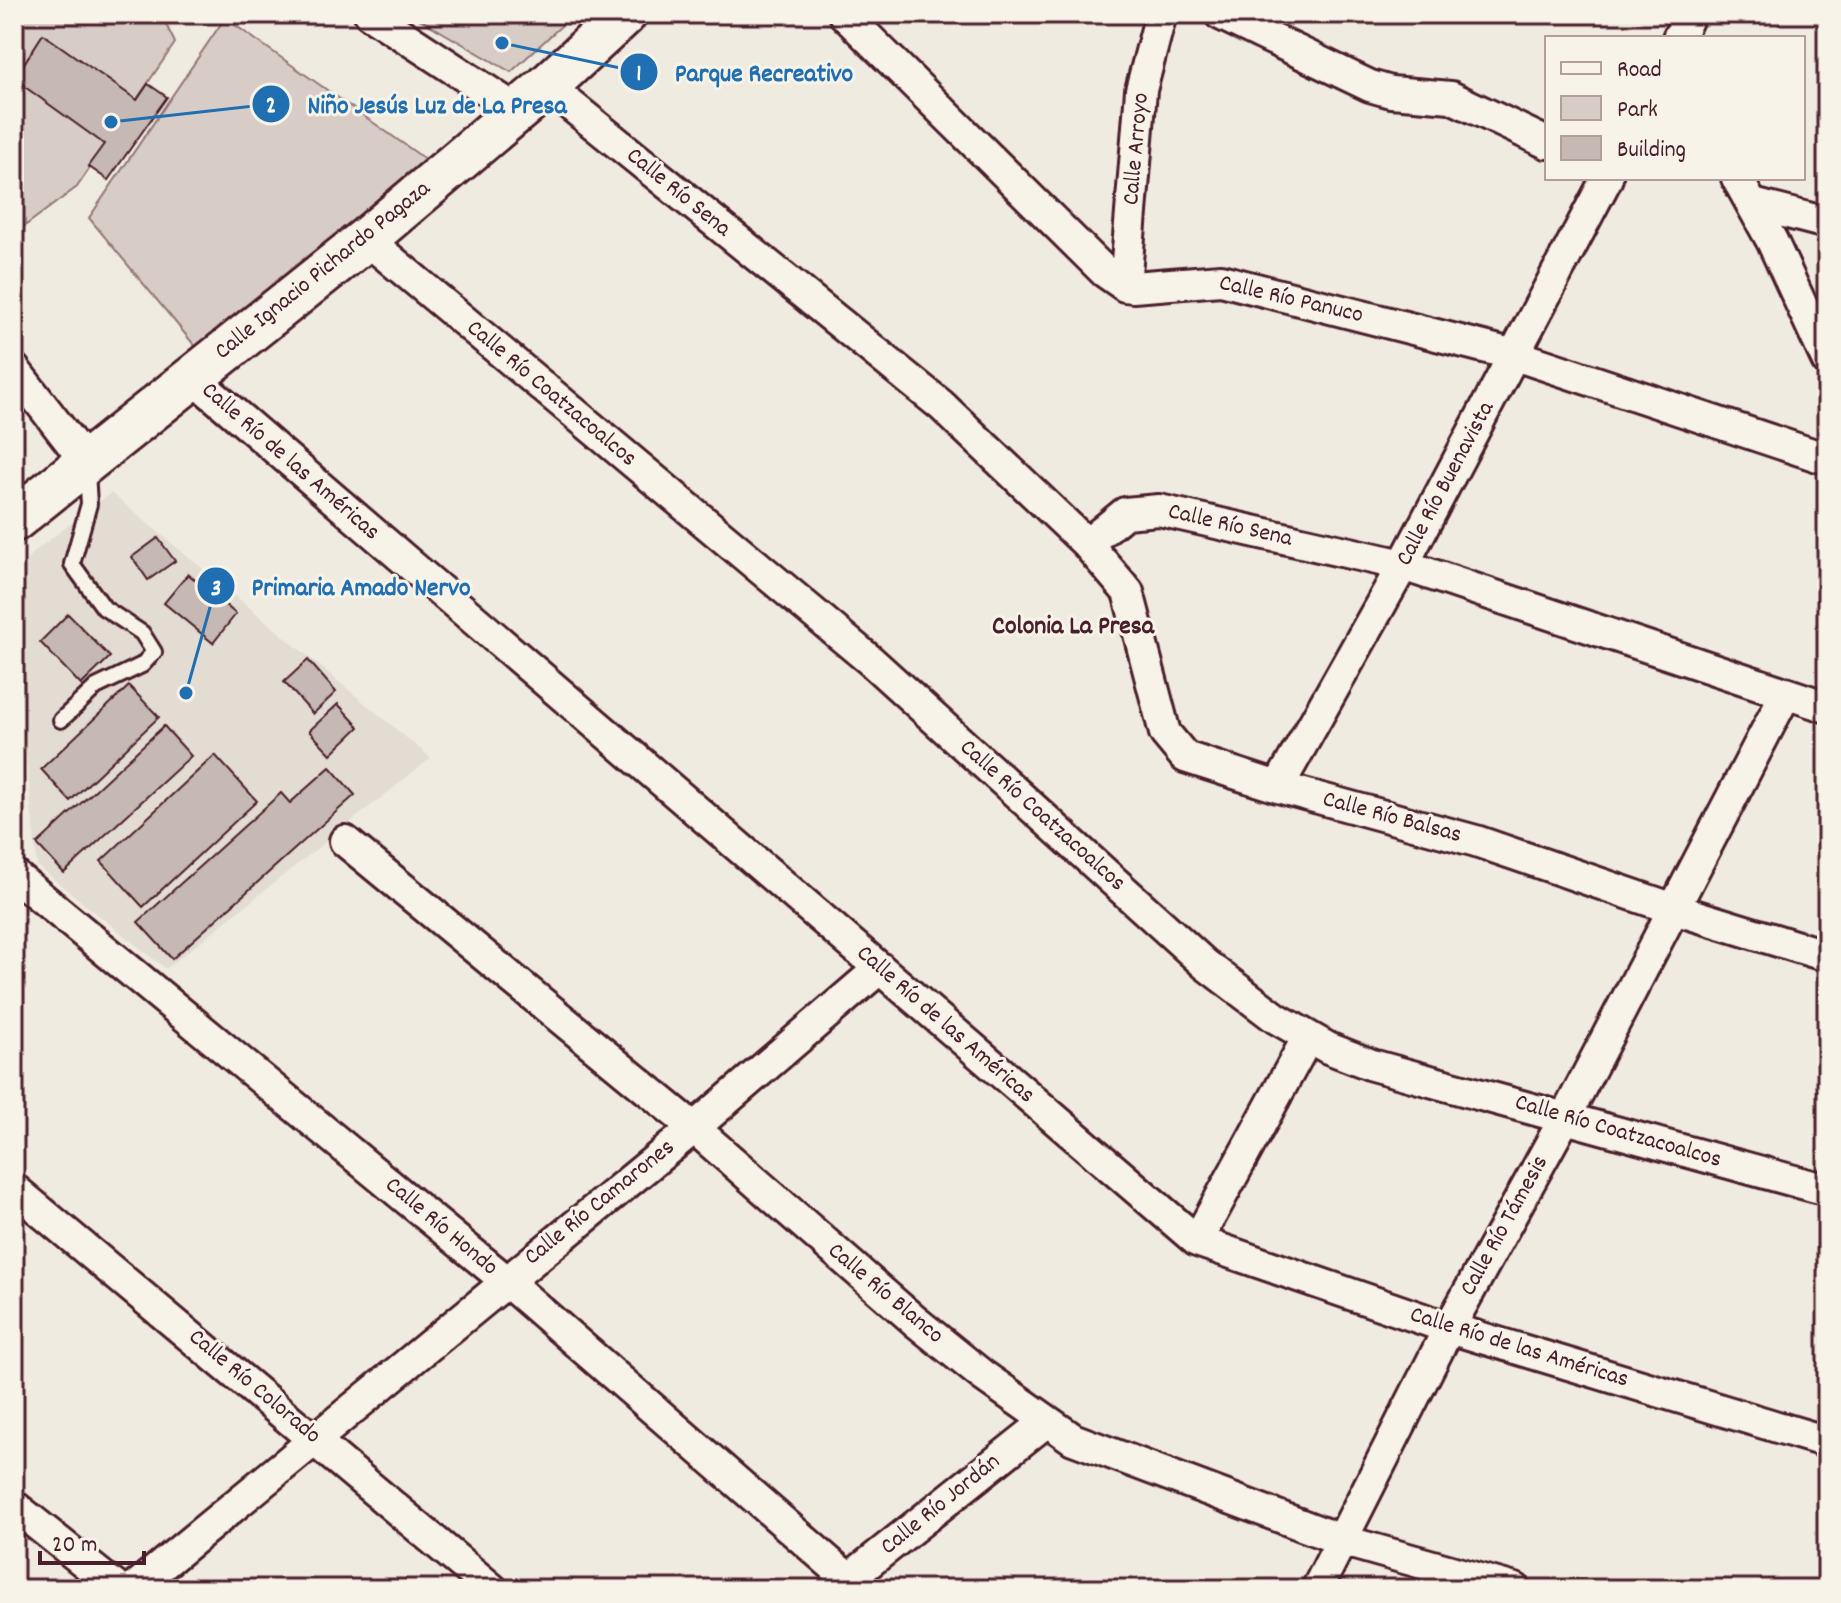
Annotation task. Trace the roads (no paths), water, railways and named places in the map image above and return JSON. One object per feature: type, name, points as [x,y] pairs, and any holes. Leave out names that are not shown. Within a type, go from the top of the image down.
[{"type":"street","name":"Calle Río Sena","points":[[370,14],[533,99],[941,405],[1087,544],[1109,522],[1125,513],[1159,510],[1403,565],[1827,707]]},
{"type":"street","name":"Calle Ignacio Pichardo Pagaza","points":[[14,520],[366,239],[533,99],[625,14]]},
{"type":"street","points":[[844,14],[1105,272],[1125,286]]},
{"type":"street","name":"Calle Arroyo","points":[[1125,286],[1141,90],[1161,14]]},
{"type":"street","points":[[1220,14],[1370,86],[1391,92],[1451,97],[1545,142]]},
{"type":"street","points":[[1679,36],[1690,14]]},
{"type":"street","name":"Calle Río Buenavista","points":[[1278,787],[1403,565],[1606,180]]},
{"type":"street","points":[[1738,180],[1753,204],[1827,360]]},
{"type":"street","points":[[1753,204],[1827,223]]},
{"type":"street","name":"Calle Río Coatzacoalcos","points":[[366,239],[871,661],[1206,965],[1276,1018],[1308,1037],[1372,1065],[1827,1190]]},
{"type":"street","name":"Calle Río Panuco","points":[[1125,286],[1221,280],[1515,355],[1827,459]]},
{"type":"street","points":[[14,369],[86,462]]},
{"type":"street","name":"Calle Río de las Américas","points":[[192,377],[1197,1241],[1449,1328],[1827,1442]]},
{"type":"street","name":"Calle Río Balsas","points":[[1087,544],[1128,592],[1165,733],[1174,747],[1200,763],[1476,841],[1674,909],[1827,956]]},
{"type":"street","name":"Calle Río Támesis","points":[[1317,1589],[1344,1541],[1449,1328],[1566,1116],[1785,695]]},
{"type":"street","name":"Calle Río Blanco","points":[[345,841],[694,1128],[915,1321],[1073,1439],[1344,1541],[1515,1589]]},
{"type":"street","name":"Calle Río Hondo","points":[[14,875],[505,1280],[848,1586]]},
{"type":"street","name":"Calle Río Camarones","points":[[133,1589],[505,1280],[694,1128],[880,968]]},
{"type":"street","points":[[1197,1241],[1308,1037]]},
{"type":"street","name":"Calle Río Colorado","points":[[14,1189],[316,1438],[492,1589]]},
{"type":"street","name":"Calle Río Jordán","points":[[848,1586],[1047,1421]]},
{"type":"street","points":[[14,1506],[118,1589]]},
{"type":"lane","points":[[61,720],[96,687],[142,665],[154,652],[142,633],[104,608],[72,564],[89,504],[86,462]]},
{"type":"place","name":"Parque Recreativo","points":[[502,43]]},
{"type":"place","name":"Niño Jesús Luz de La Presa","points":[[111,122]]},
{"type":"place","name":"Primaria Amado Nervo","points":[[186,693]]},
{"type":"district","name":"Colonia La Presa","points":[[1073,627]]}]
